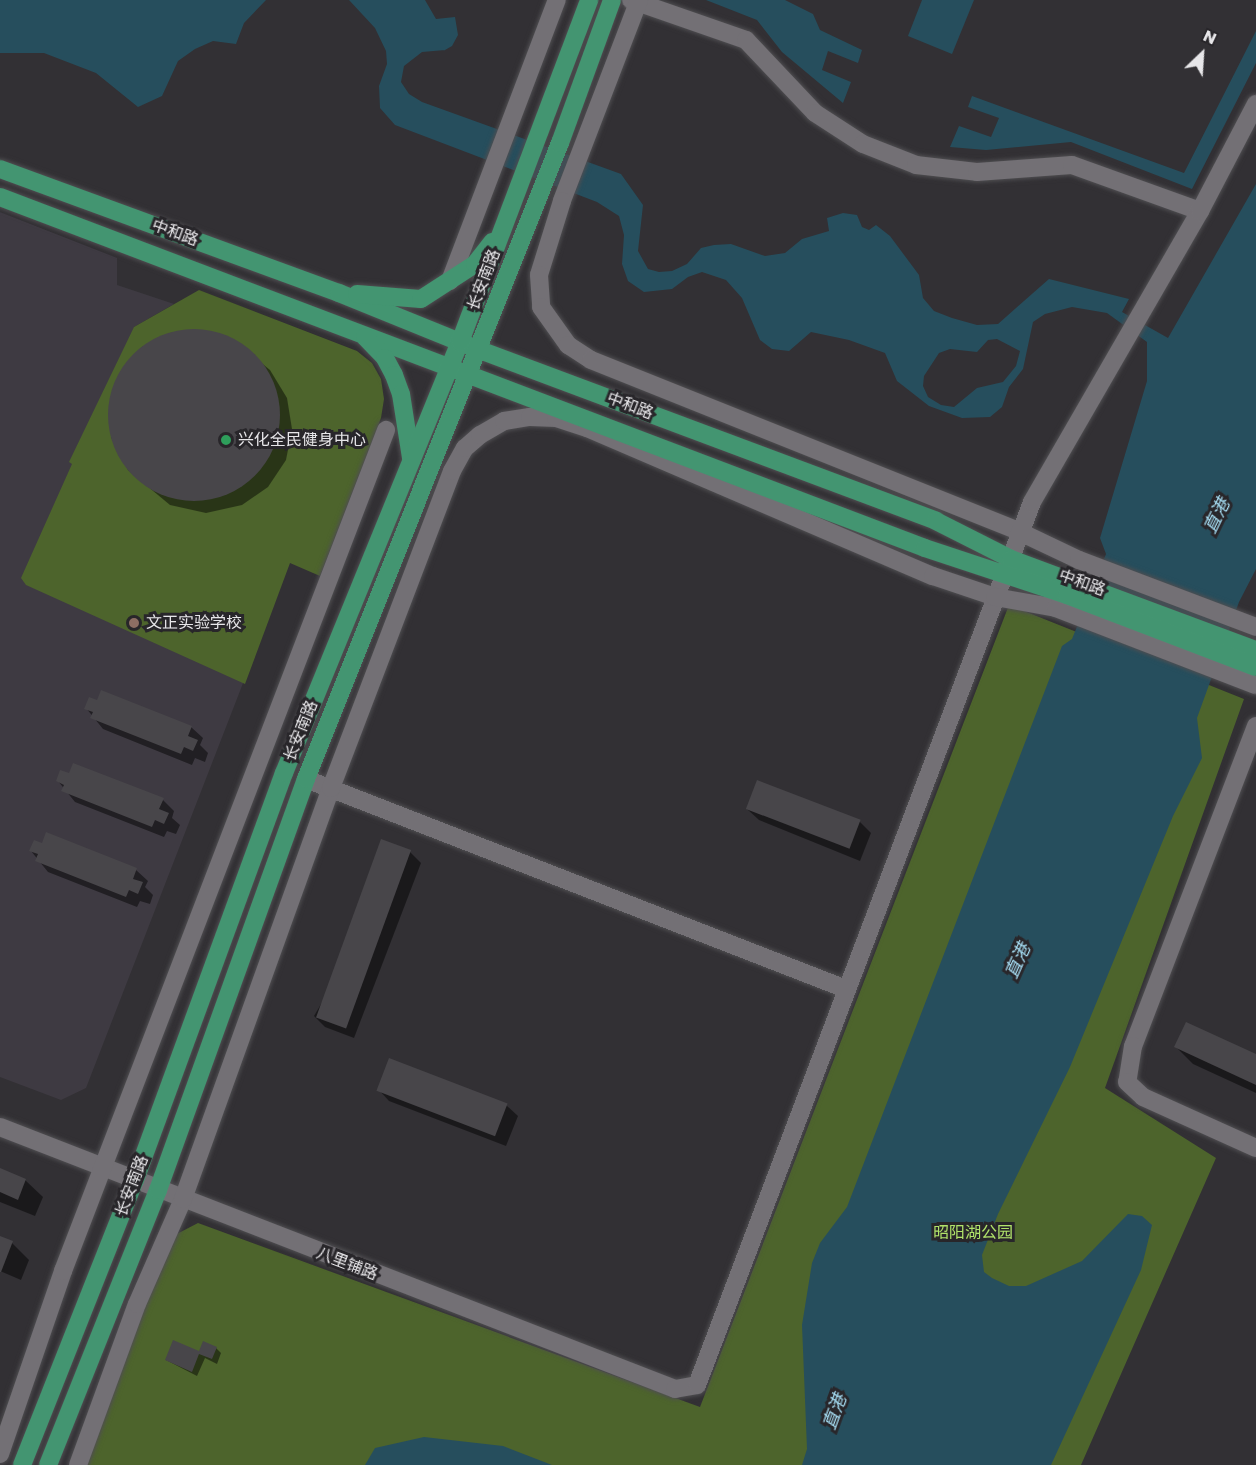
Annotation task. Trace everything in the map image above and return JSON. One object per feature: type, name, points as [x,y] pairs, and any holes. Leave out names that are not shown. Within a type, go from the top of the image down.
[{"type":"main road","name":"长安南路","points":[[468,346],[505,224],[589,0]]},
{"type":"main road","name":"长安南路","points":[[22,1465],[135,1180],[284,773],[411,459],[458,368],[542,187],[612,0]]},
{"type":"main road","name":"中和路","points":[[0,169],[339,293],[468,346],[936,521],[1008,566],[1066,594],[1256,667]]},
{"type":"main road","name":"中和路","points":[[0,197],[458,368],[925,548],[1008,566]]},
{"type":"main road","points":[[339,293],[421,299],[476,264],[505,224]]},
{"type":"main road","points":[[351,328],[372,341],[394,375],[401,394],[411,459]]},
{"type":"main road","name":"长安南路","points":[[48,1465],[158,1190],[306,779],[458,368]]},
{"type":"main road","name":"中和路","points":[[1227,657],[1256,650]]},
{"type":"street","points":[[450,281],[489,172],[557,0]]},
{"type":"street","points":[[1200,211],[1072,165],[977,172],[916,165],[863,144],[815,113],[746,40],[636,1],[584,151],[562,201],[547,244],[540,285],[541,307],[568,345],[591,360],[1020,532],[1079,560],[1248,625]]},
{"type":"street","points":[[306,779],[846,989],[1032,502],[1200,211],[1256,104]]},
{"type":"street","points":[[78,1465],[137,1304],[183,1199],[331,788],[452,471],[465,448],[504,421],[530,417],[556,418],[587,428],[933,576],[995,597],[1066,594]]},
{"type":"street","points":[[0,1454],[103,1168],[386,430]]},
{"type":"street","points":[[1227,657],[1256,686]]},
{"type":"street","points":[[1256,726],[1133,1046],[1127,1082],[1143,1097],[1256,1148]]},
{"type":"street","name":"八里铺路","points":[[0,1126],[158,1190],[675,1389],[697,1385],[846,989]]},
{"type":"shaded area","name":"文正实验学校","points":[[0,212],[117,258],[117,285],[174,304],[134,327],[290,562],[86,1088],[61,1100],[0,1077]]},
{"type":"green space","name":"兴化全民健身中心","points":[[199,290],[357,351],[372,363],[381,379],[384,399],[381,418],[320,576],[290,563],[245,684],[26,585],[21,578],[72,464],[69,462],[134,327]]},
{"type":"green space","name":"昭阳湖公园","points":[[1009,605],[1244,699],[1105,1088],[1216,1158],[1081,1465],[86,1465],[171,1237],[198,1223],[700,1407]]},
{"type":"water","points":[[0,0],[266,0],[244,23],[236,44],[213,41],[195,49],[178,61],[162,96],[138,107],[96,73],[44,53],[0,53]]},
{"type":"water","name":"直港","points":[[349,0],[425,0],[436,19],[455,17],[458,35],[452,46],[445,50],[422,52],[404,66],[401,82],[409,94],[422,102],[621,174],[643,205],[638,251],[648,269],[659,272],[672,271],[687,264],[701,248],[714,245],[731,244],[765,256],[785,253],[802,239],[829,231],[827,218],[843,213],[857,215],[862,227],[869,230],[876,225],[890,236],[919,275],[923,298],[934,311],[952,318],[977,325],[998,324],[1049,279],[1129,299],[1122,312],[1168,338],[1256,184],[1256,569],[1239,602],[1197,718],[1202,758],[1173,816],[1070,1067],[998,1214],[982,1255],[984,1272],[992,1278],[1009,1286],[1026,1286],[1082,1261],[1128,1214],[1142,1216],[1152,1225],[1141,1270],[1051,1465],[802,1465],[807,1449],[802,1325],[812,1263],[820,1243],[847,1207],[1062,646],[1072,639],[1106,554],[1100,538],[1147,381],[1147,342],[1107,313],[1072,307],[1045,314],[1033,322],[1023,369],[1009,387],[1002,407],[990,417],[962,418],[929,406],[897,381],[885,353],[849,340],[811,332],[789,351],[772,349],[760,340],[742,298],[726,280],[702,272],[688,277],[672,289],[644,292],[628,281],[622,264],[624,235],[619,216],[597,202],[395,125],[380,108],[379,86],[387,64],[386,51],[375,28]],"holes":[[[997,339],[1020,351],[1016,366],[1003,382],[977,388],[954,407],[941,405],[928,397],[923,386],[924,376],[939,353],[950,349],[977,352],[988,340]]]},
{"type":"water","points":[[706,0],[785,0],[813,14],[820,30],[862,50],[858,63],[828,51],[822,70],[851,82],[843,103],[782,52],[757,20]]},
{"type":"water","points":[[922,0],[974,0],[952,54],[908,36]]},
{"type":"water","points":[[1256,31],[1256,63],[1192,189],[1071,142],[986,150],[950,147],[959,126],[991,137],[999,118],[968,107],[972,96],[1184,173]]},
{"type":"water","points":[[424,1437],[503,1446],[552,1465],[365,1465],[375,1448]]},
{"type":"building","points":[[194,329],[227,336],[255,354],[273,382],[280,415],[273,448],[255,476],[227,494],[194,501],[161,494],[133,476],[115,448],[108,415],[115,382],[133,354],[161,336]]},
{"type":"building","points":[[101,690],[192,726],[188,736],[198,740],[193,751],[184,747],[181,754],[90,718],[93,712],[84,709],[89,697],[97,700]]},
{"type":"building","points":[[73,763],[164,798],[159,809],[169,813],[164,824],[155,820],[152,827],[61,791],[64,785],[56,781],[60,770],[69,773]]},
{"type":"building","points":[[757,780],[861,820],[850,849],[746,809]]},
{"type":"building","points":[[46,832],[137,868],[133,879],[143,882],[138,894],[129,890],[126,897],[35,861],[38,854],[29,851],[34,840],[42,843]]},
{"type":"building","points":[[381,839],[411,850],[346,1028],[316,1018]]},
{"type":"building","points":[[1186,1022],[1256,1054],[1256,1085],[1174,1047]]},
{"type":"building","points":[[389,1058],[508,1104],[495,1136],[376,1091]]},
{"type":"building","points":[[0,1168],[26,1179],[18,1200],[0,1192]]},
{"type":"building","points":[[0,1236],[13,1241],[1,1272],[0,1272]]},
{"type":"building","points":[[173,1340],[199,1351],[203,1341],[217,1347],[212,1359],[199,1354],[192,1372],[165,1360]]},
{"type":"place","name":"兴化全民健身中心","points":[[226,440]]},
{"type":"place","name":"文正实验学校","points":[[134,623]]}]
